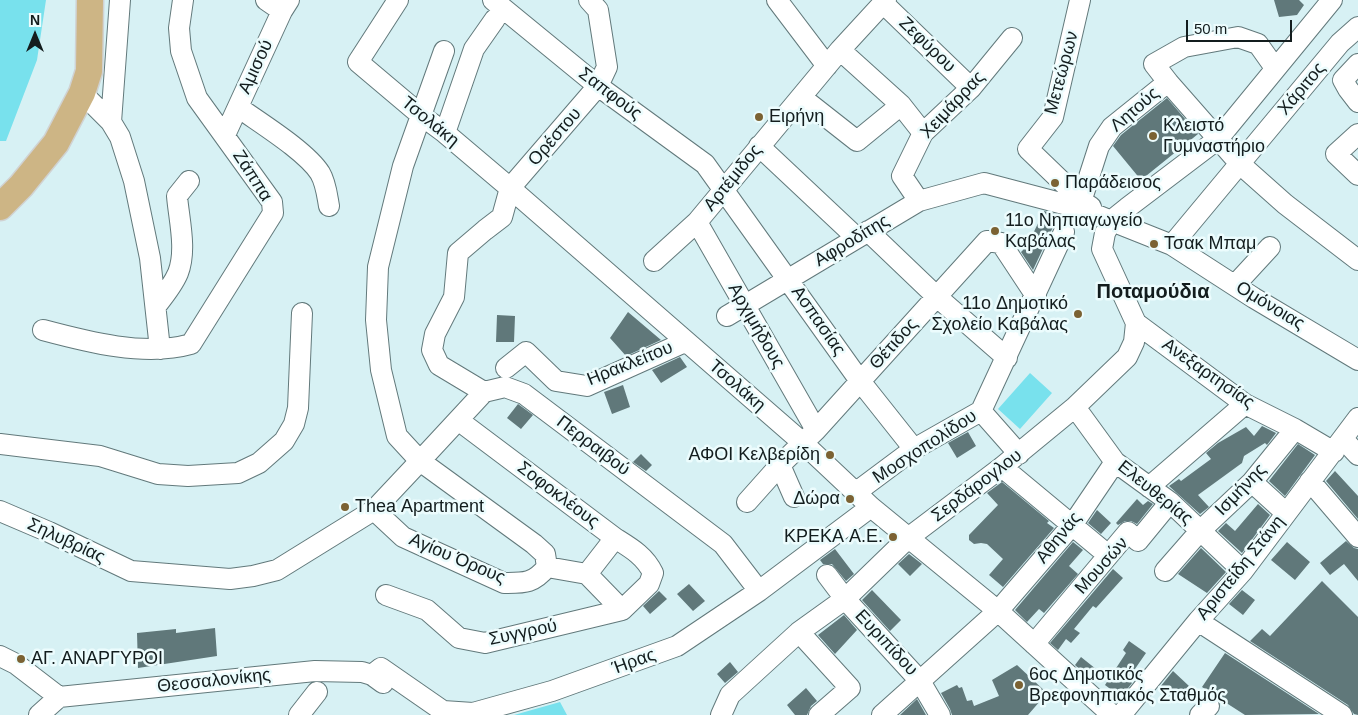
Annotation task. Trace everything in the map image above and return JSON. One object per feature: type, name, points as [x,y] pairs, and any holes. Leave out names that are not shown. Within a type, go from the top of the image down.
[{"type":"main road","points":[[0,207],[21,186],[56,143],[82,93],[89,71],[90,0]]},
{"type":"street","points":[[111,122],[120,0]]},
{"type":"street","name":"Ζάππα","points":[[160,349],[178,348],[190,344],[273,213],[272,202],[197,98],[182,51],[179,28],[183,0]]},
{"type":"street","name":"Τσολάκη","points":[[398,0],[358,62],[510,188],[685,342],[809,436],[855,494],[998,611],[1112,715]]},
{"type":"street","name":"Ορέστου","points":[[510,188],[598,86],[607,67],[598,10],[589,0]]},
{"type":"street","points":[[777,0],[827,66]]},
{"type":"street","name":"Μετεώρων","points":[[1080,0],[1053,117],[1028,149],[1080,204]]},
{"type":"street","points":[[1136,323],[1102,249],[1105,233],[1112,220],[1218,140],[1332,0]]},
{"type":"street","name":"Αρτέμιδος","points":[[654,261],[697,222],[800,97],[885,1]]},
{"type":"street","name":"Ζεφύρου","points":[[885,1],[971,88]]},
{"type":"street","name":"Αμισού","points":[[225,135],[279,4]]},
{"type":"street","points":[[445,133],[474,49],[494,9]]},
{"type":"street","name":"Σαπφούς","points":[[494,9],[705,164],[724,190]]},
{"type":"street","name":"Χάριτος","points":[[1172,245],[1340,43],[1358,27]]},
{"type":"street","name":"Λητούς","points":[[1080,204],[1099,146],[1112,127],[1168,82],[1154,64],[1184,47],[1238,37],[1258,44],[1275,68]]},
{"type":"street","name":"Χειμάρρας","points":[[919,201],[902,176],[923,133],[971,88],[1012,38]]},
{"type":"street","points":[[840,50],[901,105],[923,133]]},
{"type":"street","points":[[444,51],[403,166],[378,267],[376,320],[381,370],[397,436],[420,461],[534,544],[545,554],[546,567],[587,574],[622,610]]},
{"type":"street","points":[[1358,64],[1343,80],[1348,90],[1358,102]]},
{"type":"street","points":[[1168,82],[1240,164],[1285,204],[1358,260]]},
{"type":"street","points":[[43,330],[86,340],[138,348],[160,349],[150,258],[134,181],[120,137],[111,122],[82,93]]},
{"type":"street","points":[[800,97],[857,141],[901,105]]},
{"type":"street","points":[[238,107],[310,161],[320,173],[327,188],[329,206]]},
{"type":"street","points":[[1358,134],[1336,154],[1358,175]]},
{"type":"street","points":[[759,146],[1007,358]]},
{"type":"street","points":[[156,306],[178,273],[182,252],[177,196],[189,181]]},
{"type":"street","name":"Ομόνοιας","points":[[984,183],[1080,204],[1112,220],[1172,245],[1235,286],[1358,360]]},
{"type":"street","name":"Αφροδίτης","points":[[727,316],[919,201],[984,183]]},
{"type":"street","points":[[374,510],[484,392],[439,365],[432,350],[435,334],[454,297],[458,253],[502,217],[510,188]]},
{"type":"street","name":"Ασπασίας","points":[[724,190],[860,381],[914,449]]},
{"type":"street","name":"Αρχιμήδους","points":[[697,222],[744,305],[809,436]]},
{"type":"street","name":"Μοσχοπολίδου","points":[[855,494],[914,449],[981,411],[1036,296],[1064,232]]},
{"type":"street","name":"Θέτιδος","points":[[747,502],[988,241],[1001,244],[1036,296]]},
{"type":"street","points":[[1235,286],[1270,247]]},
{"type":"street","points":[[0,444],[100,456],[158,474],[188,476],[238,473],[259,463],[284,441],[294,424],[298,408],[302,313]]},
{"type":"street","name":"Ανεξαρτησίας","points":[[1136,323],[1245,404],[1295,429],[1338,445],[1358,455]]},
{"type":"street","name":"Σερδάρογλου","points":[[721,715],[730,695],[799,632],[845,599],[908,538],[1019,454],[1075,407],[1127,357],[1134,342],[1136,323]]},
{"type":"street","name":"Ηρακλείτου","points":[[506,368],[526,352],[556,380],[587,386],[685,342]]},
{"type":"street","name":"Περραιβού","points":[[484,392],[505,387],[524,394],[723,544],[759,591]]},
{"type":"street","points":[[1149,487],[1245,404]]},
{"type":"street","name":"Ελευθερίας","points":[[1075,407],[1115,462],[1170,502],[1243,571]]},
{"type":"street","points":[[981,411],[1019,454]]},
{"type":"street","name":"Αριστείδη Στάνη","points":[[1121,715],[1198,621],[1243,571],[1358,418]]},
{"type":"street","name":"Σοφοκλέους","points":[[458,420],[615,538],[638,553],[648,563],[653,573],[649,584],[622,610]]},
{"type":"street","name":"Ισμήνης","points":[[1165,571],[1200,530],[1252,482],[1295,429]]},
{"type":"street","name":"Αθηνάς","points":[[882,715],[998,611],[1073,524],[1115,462]]},
{"type":"street","points":[[780,465],[794,497]]},
{"type":"street","points":[[1002,467],[1108,555]]},
{"type":"street","points":[[1252,482],[1286,513]]},
{"type":"street","points":[[1310,482],[1358,537]]},
{"type":"street","name":"Μουσών","points":[[1034,644],[1128,532],[1138,541],[1170,502]]},
{"type":"street","name":"Ήρας","points":[[372,675],[381,668],[443,711],[473,713],[552,691],[677,646],[759,591],[871,507]]},
{"type":"street","name":"Αγίου Όρους","points":[[374,510],[403,537],[504,583],[522,583],[538,578],[546,567]]},
{"type":"street","name":"Σηλυβρίας","points":[[0,512],[49,532],[131,571],[230,579],[277,570],[374,510]]},
{"type":"street","points":[[587,574],[615,538]]},
{"type":"street","name":"Ευριπίδου","points":[[827,575],[845,599],[920,681],[940,715]]},
{"type":"street","name":"Συγγρού","points":[[386,595],[427,610],[459,638],[485,643],[622,610]]},
{"type":"street","points":[[1198,621],[1342,715]]},
{"type":"street","points":[[799,632],[850,688],[819,715]]},
{"type":"street","points":[[0,656],[16,664],[59,697],[39,715]]},
{"type":"street","name":"Θεσσαλονίκης","points":[[59,697],[315,671],[362,672],[372,675],[427,715]]},
{"type":"street","points":[[299,715],[317,692]]},
{"type":"shaded area","points":[[0,0],[46,0],[37,60],[6,141],[0,141]]},
{"type":"shaded area","points":[[1030,373],[1052,393],[1020,429],[998,409]]},
{"type":"shaded area","points":[[560,702],[567,715],[514,715]]},
{"type":"building","points":[[1274,0],[1299,0],[1304,5],[1297,15],[1279,17]]},
{"type":"building","name":"Κλειστό Γυμναστήριο","points":[[1167,98],[1198,134],[1141,180],[1113,146],[1121,135]]},
{"type":"building","points":[[1044,211],[1063,216],[1061,221],[1053,227],[1033,270],[1021,252],[1027,246]]},
{"type":"building","points":[[628,312],[661,340],[626,356],[610,338]]},
{"type":"building","points":[[497,315],[515,316],[514,342],[496,342]]},
{"type":"building","points":[[680,357],[687,367],[661,383],[652,370]]},
{"type":"building","points":[[623,385],[630,407],[612,414],[604,392]]},
{"type":"building","points":[[518,404],[533,415],[521,429],[507,418]]},
{"type":"building","points":[[1262,426],[1276,433],[1267,445],[1265,443],[1244,456],[1242,463],[1198,495],[1209,507],[1200,514],[1169,486],[1179,479],[1181,481],[1211,459],[1206,453],[1218,443],[1246,427],[1254,436]]},
{"type":"building","points":[[968,432],[976,446],[957,458],[948,443]]},
{"type":"building","points":[[1298,444],[1315,455],[1285,496],[1269,481]]},
{"type":"building","points":[[641,454],[652,465],[646,471],[633,462]]},
{"type":"building","points":[[1335,471],[1358,496],[1358,519],[1326,481]]},
{"type":"building","points":[[1002,482],[1049,521],[1047,523],[1054,528],[1003,587],[989,575],[1003,559],[987,544],[974,544],[969,540],[969,535],[998,505],[987,493]]},
{"type":"building","points":[[1137,499],[1143,505],[1148,501],[1153,504],[1137,524],[1125,521],[1118,525],[1116,523]]},
{"type":"building","points":[[1258,504],[1270,515],[1242,553],[1218,531],[1226,523],[1235,531]]},
{"type":"building","points":[[1097,510],[1111,523],[1101,534],[1088,523]]},
{"type":"building","points":[[1346,541],[1358,549],[1358,581],[1344,564],[1330,575],[1320,563]]},
{"type":"building","points":[[1073,542],[1083,550],[1069,566],[1078,574],[1044,613],[1039,609],[1027,622],[1015,610]]},
{"type":"building","points":[[1287,542],[1310,562],[1295,580],[1271,560]]},
{"type":"building","points":[[1201,548],[1226,572],[1207,593],[1178,574]]},
{"type":"building","points":[[835,549],[854,574],[846,581],[832,564],[823,564],[820,560]]},
{"type":"building","points":[[909,554],[922,564],[910,576],[898,564]]},
{"type":"building","points":[[1113,569],[1123,578],[1096,608],[1093,606],[1074,629],[1080,633],[1071,643],[1066,639],[1058,650],[1050,643]]},
{"type":"building","points":[[1322,581],[1358,617],[1358,715],[1354,714],[1348,705],[1250,641],[1262,629],[1270,636]]},
{"type":"building","points":[[689,584],[705,601],[693,611],[677,594]]},
{"type":"building","points":[[872,590],[901,620],[890,631],[862,600]]},
{"type":"building","points":[[1242,590],[1255,600],[1243,615],[1229,604]]},
{"type":"building","points":[[659,591],[667,599],[650,614],[643,606]]},
{"type":"building","points":[[844,615],[857,630],[835,654],[818,635]]},
{"type":"building","points":[[215,628],[217,656],[138,668],[137,633],[176,629],[176,633]]},
{"type":"building","points":[[1129,641],[1146,653],[1128,679],[1132,683],[1121,697],[1105,685],[1126,653],[1123,650]]},
{"type":"building","points":[[1225,653],[1319,714],[1245,715],[1231,706],[1202,687]]},
{"type":"building","points":[[1081,657],[1096,669],[1089,678],[1075,665]]},
{"type":"building","points":[[730,662],[738,672],[725,683],[717,674]]},
{"type":"building","points":[[1017,665],[1047,693],[1028,715],[952,715],[941,693],[957,685],[959,688],[962,687],[967,701],[972,700],[974,706],[999,696],[992,680]]},
{"type":"building","points":[[1173,671],[1189,686],[1176,701],[1160,687]]},
{"type":"building","points":[[806,688],[817,701],[811,706],[807,715],[795,715],[787,705]]},
{"type":"building","points":[[917,699],[926,715],[900,715]]},
{"type":"place","name":"Ειρήνη","points":[[759,117]]},
{"type":"place","name":"Κλειστό Γυμναστήριο","points":[[1153,136]]},
{"type":"place","name":"Παράδεισος","points":[[1055,183]]},
{"type":"place","name":"11ο Νηπιαγωγείο Καβάλας","points":[[995,231]]},
{"type":"place","name":"Τσακ Μπαμ","points":[[1154,244]]},
{"type":"place","name":"11ο Δημοτικό Σχολείο Καβάλας","points":[[1078,314]]},
{"type":"place","name":"ΑΦΟΙ Κελβερίδη","points":[[830,455]]},
{"type":"place","name":"Δώρα","points":[[850,499]]},
{"type":"place","name":"Thea Apartment","points":[[345,507]]},
{"type":"place","name":"ΚΡΕΚΑ Α.Ε.","points":[[893,537]]},
{"type":"place","name":"ΑΓ. ΑΝΑΡΓΥΡΟΙ","points":[[21,659]]},
{"type":"place","name":"6ος Δημοτικός Βρεφονηπιακός Σταθμός","points":[[1019,685]]},
{"type":"district","name":"Ποταμούδια","points":[[1153,292]]}]
